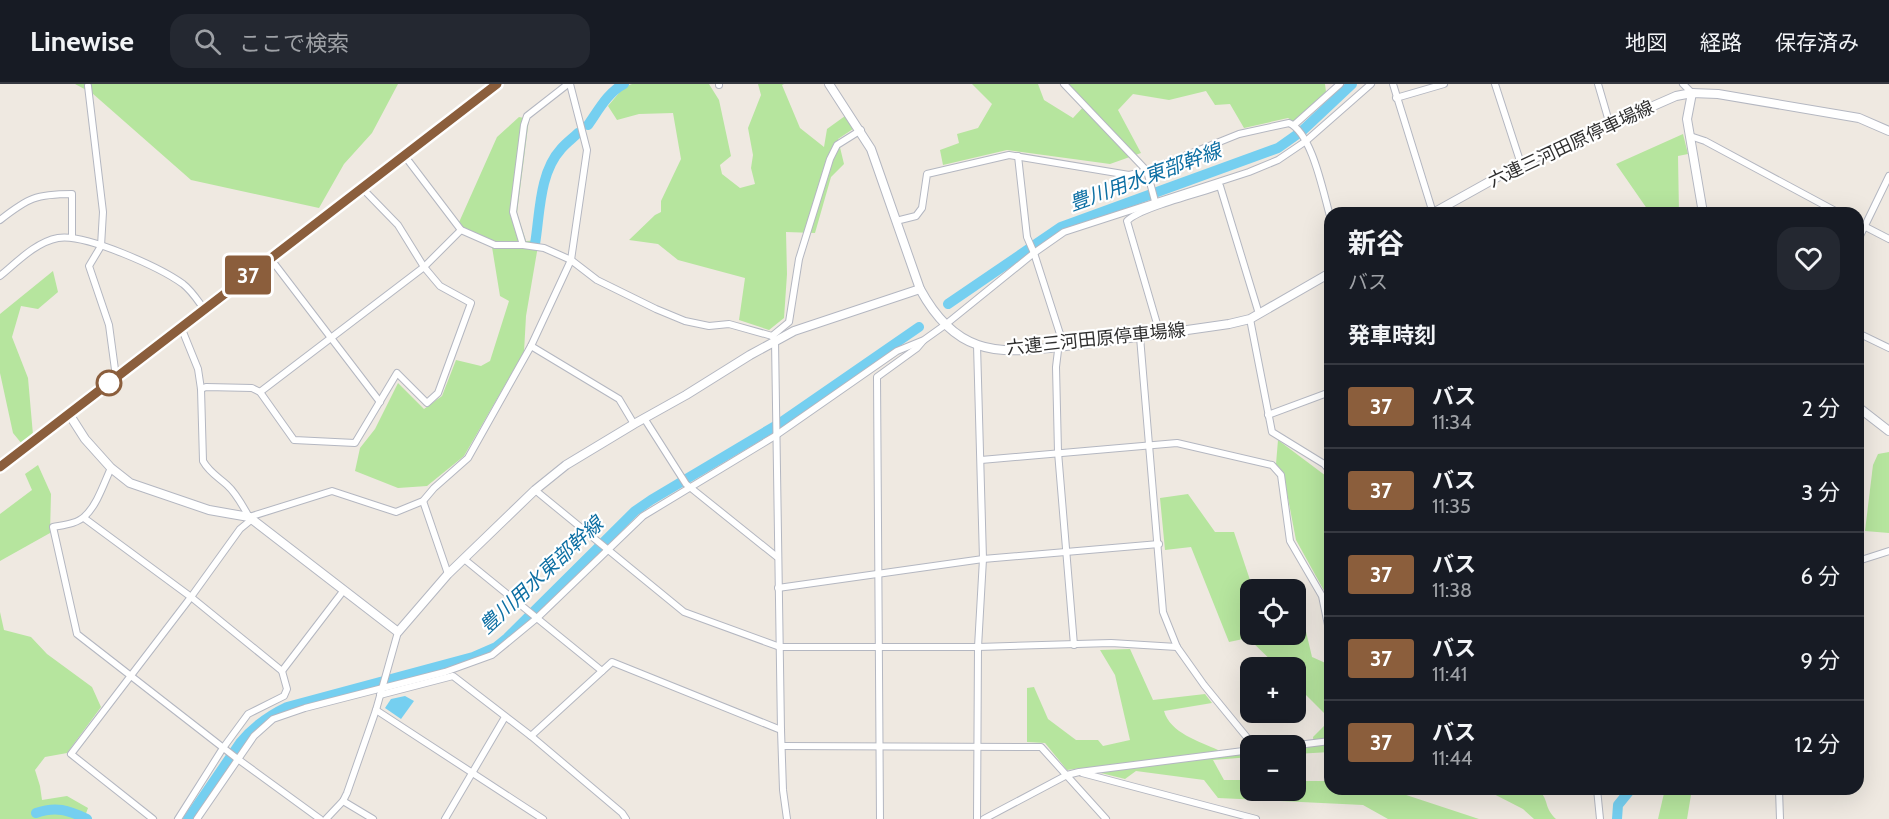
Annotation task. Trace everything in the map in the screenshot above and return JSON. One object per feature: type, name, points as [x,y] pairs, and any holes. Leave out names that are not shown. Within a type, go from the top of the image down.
[{"type":"highway","points":[[1,465],[495,85]]},
{"type":"street","points":[[69,414],[85,439],[111,468],[130,483],[209,510],[250,518],[332,491],[396,512],[423,501],[434,488],[468,459],[531,346],[571,260],[586,150],[569,84],[527,116],[524,125],[513,212],[523,245]]},
{"type":"street","name":"六連三河田原停車場線","points":[[828,84],[872,149],[920,289],[945,325],[977,345],[1011,350],[1058,347],[1229,324],[1250,319],[1324,276]]},
{"type":"street","points":[[1064,84],[1146,171],[1156,204]]},
{"type":"street","points":[[1294,125],[1340,84]]},
{"type":"street","points":[[1160,334],[1127,222],[1131,217],[1156,204],[1278,160],[1306,141],[1371,84]]},
{"type":"street","points":[[1393,84],[1431,207]]},
{"type":"street","points":[[1396,98],[1444,84]]},
{"type":"street","points":[[1495,84],[1521,164]]},
{"type":"street","points":[[1598,84],[1610,125]]},
{"type":"street","points":[[1683,84],[1691,89],[1687,119],[1702,207]]},
{"type":"street","points":[[88,86],[103,212],[101,246],[89,266],[109,325],[116,378]]},
{"type":"street","name":"六連三河田原停車場線","points":[[1444,207],[1521,164],[1691,89],[1859,118],[1889,131]]},
{"type":"street","points":[[896,221],[916,216],[922,208],[927,174],[1009,155],[1130,175],[1146,171],[1239,134],[1284,123],[1294,125],[1306,141],[1327,207]]},
{"type":"street","points":[[326,819],[343,801],[376,710],[398,632],[448,574],[535,490],[566,465],[634,423],[686,395],[773,338],[789,322],[799,259],[830,159],[837,145],[861,130]]},
{"type":"street","points":[[1690,136],[1705,141],[1828,207]]},
{"type":"street","points":[[404,155],[461,230],[495,245],[544,248],[571,260],[597,280],[685,321],[709,326],[729,324],[773,338],[920,289]]},
{"type":"street","points":[[1018,156],[1027,237],[1060,334],[1056,367],[1058,452],[1074,645]]},
{"type":"street","points":[[1864,221],[1889,176]]},
{"type":"street","points":[[880,819],[877,377],[1064,232],[1220,186],[1259,314]]},
{"type":"street","points":[[201,389],[206,387],[252,388],[260,392],[294,440],[356,443],[397,373],[427,403],[438,393],[471,303],[440,286],[424,267],[398,225],[362,188]]},
{"type":"street","points":[[0,220],[23,202],[49,194],[72,194],[72,237]]},
{"type":"street","points":[[1864,226],[1889,239]]},
{"type":"street","points":[[260,392],[424,267],[461,230]]},
{"type":"street","points":[[0,276],[40,245],[57,238],[72,237],[101,246],[169,274],[186,286],[204,309]]},
{"type":"street","points":[[270,258],[380,402]]},
{"type":"street","points":[[1250,319],[1272,432],[1324,464]]},
{"type":"street","points":[[181,327],[198,369],[201,389],[203,461],[209,471],[229,486],[250,518],[398,632]]},
{"type":"street","points":[[1864,336],[1889,348]]},
{"type":"street","points":[[1140,337],[1163,612],[1177,646],[1204,685],[1245,735]]},
{"type":"street","points":[[773,338],[781,730],[783,790],[787,819]]},
{"type":"street","points":[[382,690],[445,672],[492,655],[536,617],[643,516],[688,486],[776,434],[897,351],[924,340]]},
{"type":"street","points":[[977,345],[983,559],[978,647],[977,819]]},
{"type":"street","points":[[531,346],[619,399],[634,423]]},
{"type":"street","points":[[1268,415],[1324,394]]},
{"type":"street","points":[[1864,412],[1889,431]]},
{"type":"street","points":[[644,418],[688,486],[777,557]]},
{"type":"street","points":[[981,460],[1177,444],[1272,465],[1281,474],[1290,541],[1322,596],[1324,606]]},
{"type":"street","points":[[111,468],[84,518],[70,524],[52,527],[77,634],[225,749],[320,819]]},
{"type":"street","points":[[535,490],[684,612],[780,647],[1111,644],[1177,646]]},
{"type":"street","points":[[423,501],[448,574]]},
{"type":"street","points":[[84,518],[190,597],[282,671],[287,689],[284,696],[248,714],[178,819]]},
{"type":"street","points":[[153,819],[71,754],[250,518]]},
{"type":"street","points":[[778,588],[983,559],[1159,544]]},
{"type":"street","points":[[1864,559],[1889,551]]},
{"type":"street","points":[[464,559],[602,671]]},
{"type":"street","points":[[282,671],[344,590]]},
{"type":"street","points":[[531,736],[612,662],[781,730]]},
{"type":"street","points":[[197,819],[237,758],[254,736],[273,719],[305,708],[453,676],[531,736],[622,813],[626,819]]},
{"type":"street","points":[[376,710],[543,819]]},
{"type":"street","points":[[445,819],[505,717]]},
{"type":"street","points":[[1306,744],[1324,742]]},
{"type":"street","points":[[782,746],[1041,747],[1106,819]]},
{"type":"street","points":[[984,819],[1067,775],[1240,751]]},
{"type":"street","points":[[1079,772],[1256,819]]},
{"type":"street","points":[[1598,795],[1600,819]]},
{"type":"street","points":[[1779,795],[1780,819]]},
{"type":"street","points":[[343,801],[374,819]]},
{"type":"green space","points":[[75,84],[398,84],[372,133],[344,164],[319,208],[191,180],[92,93]]},
{"type":"green space","points":[[632,84],[709,84],[719,100],[731,156],[720,165],[722,174],[740,188],[755,184],[751,168],[753,155],[748,128],[761,95],[758,84],[784,84],[782,85],[800,128],[824,147],[827,129],[845,116],[853,129],[838,139],[844,164],[831,177],[815,233],[786,232],[787,274],[784,318],[769,330],[739,320],[745,278],[678,260],[658,244],[629,240],[661,212],[661,201],[681,159],[673,113],[639,114],[617,120],[608,106],[624,87]]},
{"type":"green space","points":[[972,84],[1038,84],[1044,100],[1073,118],[1086,104],[1068,84],[1325,84],[1326,92],[1294,122],[1288,118],[1244,128],[1230,104],[1215,105],[1206,91],[1169,100],[1133,94],[1118,110],[1141,153],[1110,164],[1007,150],[943,165],[940,150],[959,143],[957,134],[978,128],[992,104]]},
{"type":"green space","points":[[519,117],[529,119],[517,213],[526,241],[539,240],[526,316],[524,352],[464,456],[427,486],[398,488],[355,471],[360,448],[375,429],[398,383],[424,409],[442,396],[456,360],[481,366],[490,361],[509,301],[500,296],[492,247],[456,229],[497,137]]},
{"type":"green space","points":[[1683,134],[1688,154],[1678,156],[1679,207],[1646,207],[1616,164]]},
{"type":"green space","points":[[53,271],[58,292],[38,309],[21,306],[12,337],[28,378],[33,435],[22,444],[13,433],[0,373],[0,314]]},
{"type":"green space","points":[[1278,440],[1324,474],[1324,591],[1296,540],[1283,472],[1276,464]]},
{"type":"green space","points":[[1889,452],[1889,533],[1865,531],[1873,465],[1878,454]]},
{"type":"green space","points":[[38,465],[51,494],[50,533],[0,561],[0,514],[32,490],[25,474]]},
{"type":"green space","points":[[1188,494],[1215,532],[1234,532],[1250,579],[1240,579],[1240,640],[1229,642],[1191,547],[1165,550],[1160,498]]},
{"type":"green space","points":[[0,612],[4,630],[31,637],[47,654],[92,687],[101,707],[67,753],[45,757],[35,770],[42,800],[67,796],[88,808],[84,819],[0,819]]},
{"type":"green space","points":[[1306,632],[1312,657],[1324,662],[1324,713],[1306,695],[1306,657],[1268,657],[1255,645],[1306,645]]},
{"type":"green space","points":[[1130,649],[1153,700],[1205,694],[1212,703],[1164,711],[1167,719],[1179,731],[1218,750],[1220,756],[1240,753],[1240,758],[1213,760],[1224,780],[1240,780],[1240,799],[1218,798],[1204,780],[1136,771],[1125,779],[1081,768],[1067,770],[1045,743],[1027,742],[1027,688],[1034,687],[1048,719],[1076,740],[1098,740],[1103,746],[1130,740],[1115,675],[1100,650]]},
{"type":"green space","points":[[1324,726],[1324,752],[1306,753],[1306,746],[1314,745],[1313,737]]},
{"type":"green space","points":[[1306,781],[1324,781],[1324,795],[1406,795],[1479,819],[1388,819],[1363,805],[1280,801],[1306,801]]},
{"type":"green space","points":[[1496,795],[1543,795],[1550,812],[1556,819],[1534,819],[1523,809]]},
{"type":"green space","points":[[1664,795],[1691,795],[1687,819],[1658,819]]},
{"type":"water","points":[[405,696],[414,701],[401,719],[385,708],[391,699]]},
{"type":"waterway","points":[[588,125],[608,97],[624,84]]},
{"type":"waterway","name":"豊川用水東部幹線","points":[[948,304],[1061,227],[1278,148],[1302,131],[1352,84]]},
{"type":"waterway","points":[[535,244],[544,182],[548,170],[561,149],[578,133]]},
{"type":"waterway","name":"豊川用水東部幹線","points":[[188,819],[240,743],[267,718],[287,707],[473,657],[496,647],[635,511],[777,425],[919,327]]},
{"type":"waterway","points":[[1617,819],[1618,805],[1626,795]]},
{"type":"waterway","name":"豊川用水東部幹線","points":[[36,813],[62,810],[87,819]]},
{"type":"bus line","name":"37","points":[[0,467],[497,84]]}]
